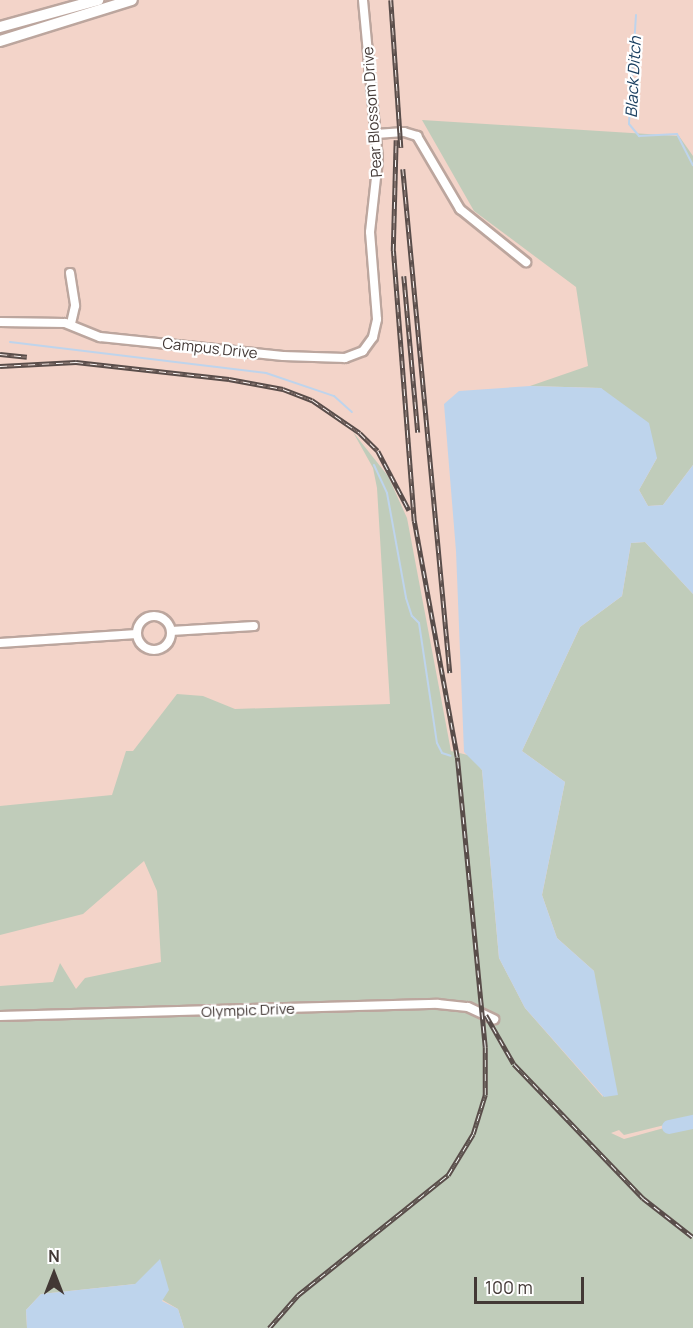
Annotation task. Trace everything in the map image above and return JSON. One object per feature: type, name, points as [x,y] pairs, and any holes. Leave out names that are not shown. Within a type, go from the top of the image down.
[{"type":"street","points":[[0,27],[98,0]]},
{"type":"street","points":[[0,41],[132,0]]},
{"type":"street","name":"Pear Blossom Drive","points":[[352,357],[369,344],[376,324],[370,236],[377,193],[376,134],[363,0]]},
{"type":"street","points":[[376,134],[402,132],[417,136],[457,206],[526,262]]},
{"type":"street","points":[[70,273],[75,306],[71,324]]},
{"type":"street","name":"Campus Drive","points":[[0,322],[71,324],[100,337],[283,356],[352,357]]},
{"type":"street","points":[[153,616],[166,620],[171,632],[167,644],[155,650],[143,646],[137,634],[141,622],[153,616]]},
{"type":"street","points":[[171,632],[254,626]]},
{"type":"street","points":[[0,643],[137,634]]},
{"type":"street","name":"Olympic Drive","points":[[0,1016],[438,1004],[468,1007],[494,1019]]},
{"type":"shaded area","points":[[0,0],[693,0],[693,1328],[0,1328]]},
{"type":"green space","points":[[422,120],[679,136],[693,156],[693,465],[663,505],[648,506],[639,490],[657,458],[601,388],[530,386],[588,366],[576,287],[474,211]]},
{"type":"green space","points":[[353,432],[388,476],[407,518],[451,751],[472,756],[482,770],[499,958],[525,1008],[603,1097],[594,971],[557,938],[542,895],[565,782],[522,751],[580,627],[622,596],[631,543],[645,542],[693,594],[693,1118],[624,1135],[619,1130],[611,1133],[624,1139],[693,1120],[693,1328],[184,1328],[178,1309],[135,1284],[41,1294],[26,1310],[27,1328],[0,1328],[0,986],[53,982],[60,963],[76,989],[85,978],[161,962],[157,891],[144,861],[83,914],[0,935],[0,806],[112,795],[126,751],[133,751],[177,694],[203,696],[235,709],[390,704],[377,488],[373,468]]},
{"type":"water","points":[[530,386],[601,388],[649,423],[657,458],[639,490],[648,506],[663,505],[693,465],[693,594],[645,542],[631,543],[622,596],[580,627],[522,751],[565,782],[542,895],[557,938],[594,971],[618,1095],[604,1097],[525,1008],[499,958],[482,770],[464,752],[456,551],[444,404],[459,391]]},
{"type":"water","points":[[160,1259],[169,1290],[162,1301],[178,1309],[184,1328],[27,1328],[26,1310],[41,1294],[135,1284]]},
{"type":"waterway","name":"Black Ditch","points":[[636,15],[629,124],[639,136],[677,134],[693,165]]},
{"type":"waterway","points":[[10,342],[266,373],[334,396],[352,412]]},
{"type":"waterway","points":[[374,465],[387,493],[406,598],[412,616],[419,623],[437,743],[442,753],[451,756]]},
{"type":"waterway","points":[[669,1127],[693,1122]]},
{"type":"railway","points":[[391,0],[401,148]]},
{"type":"railway","points":[[269,1328],[298,1295],[448,1175],[473,1134],[485,1095],[485,1047],[457,757],[414,521],[393,251],[396,140]]},
{"type":"railway","points":[[403,169],[450,673]]},
{"type":"railway","points":[[404,276],[418,432]]},
{"type":"railway","points":[[0,354],[27,357]]},
{"type":"railway","points":[[0,366],[76,362],[229,379],[283,389],[312,400],[360,433],[378,451],[409,510]]},
{"type":"railway","points":[[486,1015],[514,1064],[643,1198],[693,1237]]}]
